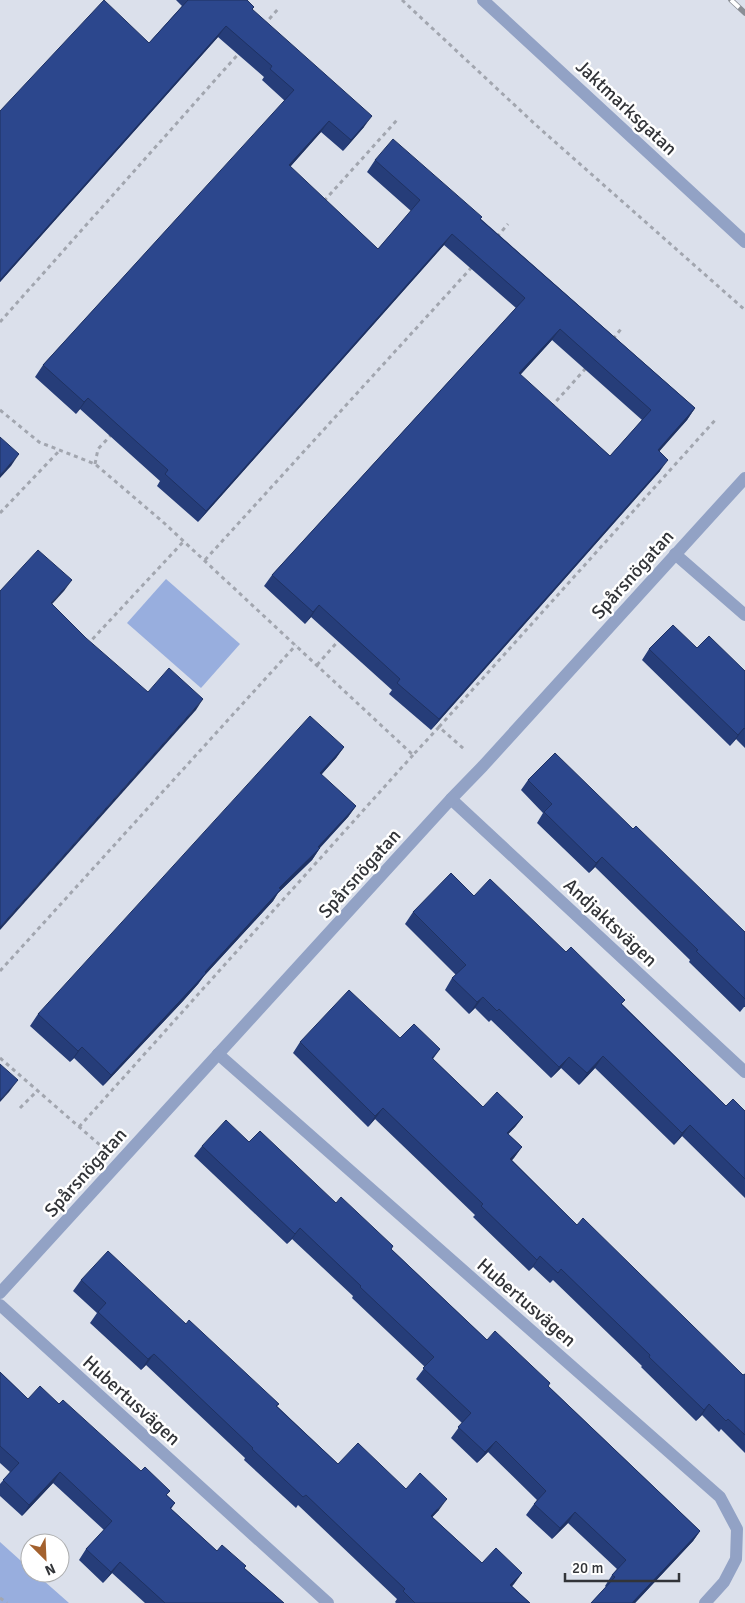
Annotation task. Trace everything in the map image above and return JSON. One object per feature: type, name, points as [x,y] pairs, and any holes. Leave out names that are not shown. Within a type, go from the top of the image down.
[{"type":"street","name":"Jaktmarksgatan","points":[[483,0],[745,242]]},
{"type":"street","name":"Spårsnögatan","points":[[0,1293],[745,478]]},
{"type":"street","points":[[675,554],[745,615]]},
{"type":"street","name":"Andjaktsvägen","points":[[451,799],[745,1072]]},
{"type":"street","name":"Hubertusvägen","points":[[218,1054],[720,1497],[737,1528],[736,1559],[724,1582],[705,1603]]},
{"type":"street","name":"Hubertusvägen","points":[[0,1305],[328,1603]]},
{"type":"path","points":[[402,0],[537,126],[745,310]]},
{"type":"path","points":[[260,29],[278,9]]},
{"type":"path","points":[[0,322],[242,50]]},
{"type":"path","points":[[318,208],[397,120]]},
{"type":"path","points":[[496,238],[508,224]]},
{"type":"path","points":[[205,560],[472,266]]},
{"type":"path","points":[[610,342],[621,329]]},
{"type":"path","points":[[547,411],[592,362]]},
{"type":"path","points":[[0,410],[39,442],[95,464],[205,560],[413,755]]},
{"type":"path","points":[[79,1127],[716,418]]},
{"type":"path","points":[[95,464],[98,449],[118,427]]},
{"type":"path","points":[[0,513],[60,450]]},
{"type":"path","points":[[85,648],[184,541]]},
{"type":"path","points":[[317,665],[343,636]]},
{"type":"path","points":[[0,971],[296,645]]},
{"type":"path","points":[[439,727],[483,766]]},
{"type":"path","points":[[0,1058],[120,1162]]},
{"type":"path","points":[[20,1108],[37,1091]]},
{"type":"path","points":[[0,1598],[7,1603]]},
{"type":"shaded area","points":[[166,579],[240,644],[201,688],[127,623]]},
{"type":"shaded area","points":[[0,1542],[20,1560],[20,1583],[46,1583],[69,1603],[0,1603]]},
{"type":"building","points":[[104,0],[149,43],[188,0],[247,0],[254,7],[252,9],[372,116],[351,140],[329,121],[289,165],[378,249],[420,200],[375,160],[393,139],[482,217],[480,219],[695,408],[658,450],[668,460],[439,719],[397,683],[400,679],[319,605],[313,612],[272,575],[525,298],[452,234],[206,511],[165,474],[168,470],[88,398],[84,402],[43,365],[294,90],[270,69],[272,66],[226,26],[0,280],[0,111]],"holes":[[[560,329],[651,410],[610,456],[519,373]]]},
{"type":"building","points":[[0,437],[19,454],[0,475]]},
{"type":"building","points":[[38,550],[72,580],[51,603],[86,638],[148,692],[169,668],[203,699],[0,927],[0,591]]},
{"type":"building","points":[[673,625],[697,648],[709,636],[745,671],[745,729],[738,735],[649,649]]},
{"type":"building","points":[[310,716],[344,747],[320,773],[356,806],[318,847],[320,848],[279,888],[281,889],[206,973],[111,1075],[82,1047],[78,1051],[38,1014]]},
{"type":"building","points":[[555,753],[633,829],[636,826],[745,932],[745,999],[696,951],[698,950],[602,857],[596,863],[544,812],[552,804],[528,780]]},
{"type":"building","points":[[451,873],[474,896],[490,879],[566,952],[571,947],[625,1000],[621,1004],[726,1106],[733,1099],[745,1111],[745,1179],[690,1125],[682,1133],[603,1056],[587,1073],[569,1057],[559,1067],[499,1009],[497,1011],[483,997],[477,1002],[452,978],[466,965],[413,912]]},
{"type":"building","points":[[349,990],[400,1038],[414,1024],[440,1049],[432,1058],[483,1107],[497,1092],[523,1117],[507,1133],[522,1147],[510,1159],[577,1225],[583,1218],[743,1375],[745,1374],[745,1435],[728,1419],[726,1421],[709,1404],[704,1410],[561,1269],[558,1273],[540,1256],[537,1260],[481,1206],[483,1204],[383,1108],[375,1116],[300,1042]]},
{"type":"building","points":[[0,1064],[18,1080],[0,1100]]},
{"type":"building","points":[[226,1120],[249,1142],[260,1131],[336,1203],[341,1197],[393,1246],[391,1249],[487,1340],[495,1331],[550,1383],[548,1386],[700,1531],[632,1603],[591,1603],[615,1577],[612,1575],[626,1560],[575,1512],[560,1528],[534,1504],[546,1491],[496,1441],[485,1452],[458,1427],[471,1413],[423,1368],[434,1357],[300,1228],[295,1234],[202,1146]]},
{"type":"building","points":[[108,1251],[186,1324],[189,1320],[279,1404],[276,1406],[338,1464],[358,1443],[406,1489],[420,1473],[447,1499],[431,1516],[482,1563],[496,1548],[522,1573],[510,1585],[530,1603],[415,1603],[403,1591],[405,1589],[306,1495],[303,1497],[154,1354],[148,1359],[98,1312],[106,1303],[81,1280]]},
{"type":"building","points":[[0,1372],[28,1399],[40,1386],[59,1404],[63,1400],[141,1471],[145,1467],[170,1491],[166,1495],[175,1503],[170,1508],[217,1551],[222,1545],[246,1566],[244,1568],[284,1603],[165,1603],[120,1562],[111,1572],[86,1549],[112,1521],[60,1472],[29,1505],[3,1480],[19,1463],[0,1446]]},
{"type":"railway","points":[[731,0],[745,13]]}]
